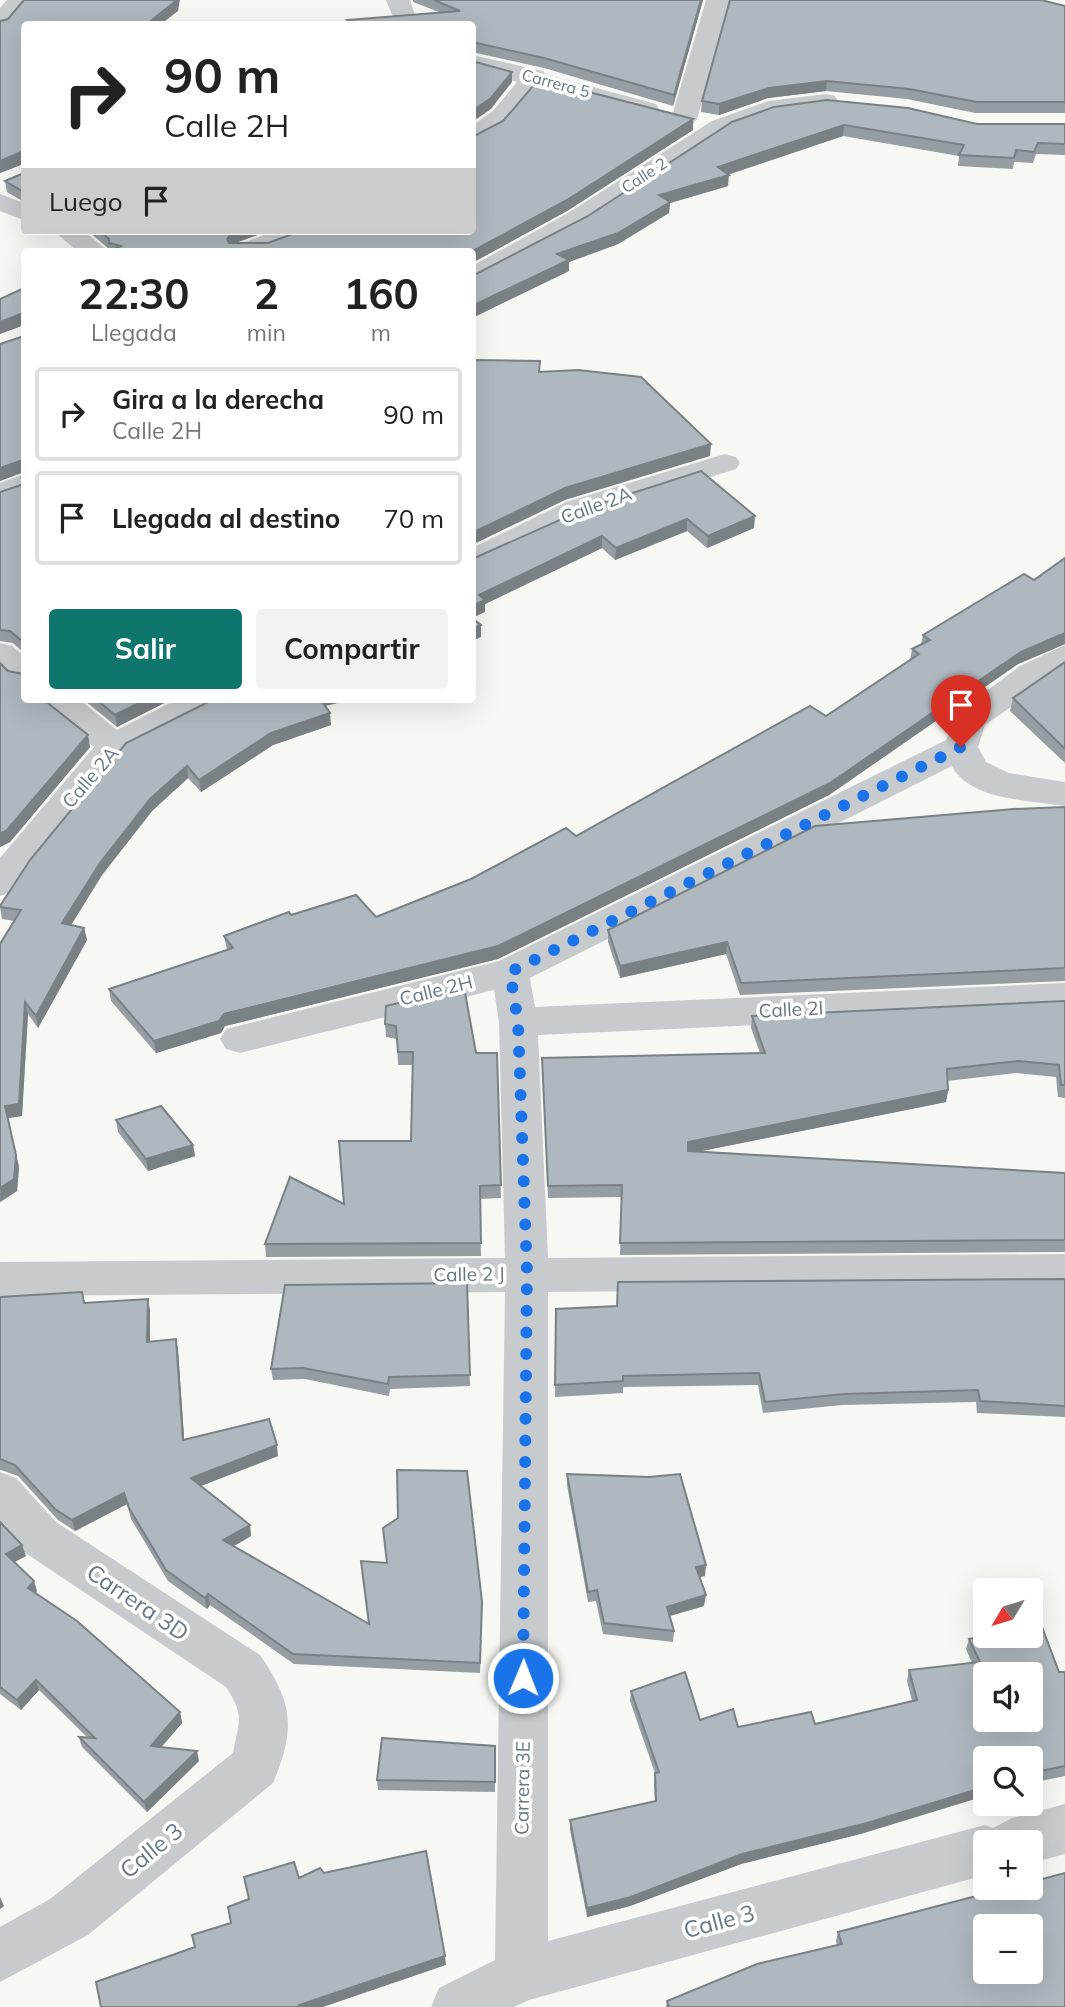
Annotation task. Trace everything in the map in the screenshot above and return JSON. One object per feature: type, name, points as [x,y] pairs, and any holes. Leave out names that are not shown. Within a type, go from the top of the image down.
[{"type":"street","points":[[0,23],[20,0]]},
{"type":"street","points":[[398,0],[406,21]]},
{"type":"street","points":[[684,120],[718,0]]},
{"type":"street","name":"Carrera 5","points":[[476,63],[534,76],[684,120],[721,126]]},
{"type":"street","points":[[476,136],[502,116],[534,76]]},
{"type":"street","name":"Calle 2","points":[[476,276],[577,219],[721,126],[768,108],[826,101],[853,104]]},
{"type":"street","points":[[4,188],[21,208]]},
{"type":"street","points":[[72,235],[90,248]]},
{"type":"street","points":[[254,248],[289,235]]},
{"type":"street","name":"Calle 2A","points":[[476,558],[577,509],[725,463]]},
{"type":"street","points":[[0,494],[21,484]]},
{"type":"street","points":[[21,639],[0,651],[21,670]]},
{"type":"street","points":[[1065,656],[1032,674],[970,720],[961,747],[972,771],[1001,784],[1065,794]]},
{"type":"street","points":[[62,703],[114,745]]},
{"type":"street","name":"Calle 2A","points":[[0,883],[114,745],[198,703]]},
{"type":"street","name":"Calle 2H","points":[[240,1039],[510,972],[961,747]]},
{"type":"street","name":"Carrera 3E","points":[[510,972],[518,1022],[527,1273],[521,1975]]},
{"type":"street","name":"Calle 2I","points":[[518,1022],[1065,997]]},
{"type":"street","name":"Calle 2 J","points":[[0,1279],[1065,1270]]},
{"type":"street","name":"Carrera 3D","points":[[0,1492],[40,1537],[243,1671],[262,1699],[265,1716]]},
{"type":"street","name":"Calle 3","points":[[0,1956],[69,1917],[255,1766],[265,1716]]},
{"type":"street","points":[[1043,1835],[1065,1829]]},
{"type":"street","name":"Calle 3","points":[[458,2007],[521,1975],[973,1853]]},
{"type":"building","points":[[24,0],[177,0],[151,21],[21,21],[21,152],[0,161],[0,21],[8,19]]},
{"type":"building","points":[[434,0],[701,0],[674,95],[544,58],[476,43],[476,21],[347,20],[460,11]]},
{"type":"building","points":[[730,0],[1041,0],[1065,6],[1065,102],[977,102],[909,89],[827,81],[769,88],[719,104],[702,101]]},
{"type":"building","points":[[476,62],[512,72],[491,98],[476,108]]},
{"type":"building","points":[[539,79],[693,119],[567,200],[476,249],[117,248],[121,246],[109,243],[104,235],[230,235],[227,239],[229,243],[268,243],[290,235],[476,235],[476,135],[503,121]]},
{"type":"building","points":[[827,100],[908,108],[977,124],[1065,124],[1065,144],[1038,143],[1034,152],[1016,150],[1014,158],[959,155],[964,145],[844,125],[718,167],[729,175],[659,195],[670,202],[618,233],[557,254],[569,260],[476,304],[476,274],[588,216],[732,122],[774,107]]},
{"type":"building","points":[[21,174],[21,190],[5,181]]},
{"type":"building","points":[[21,289],[21,314],[0,322],[0,299]]},
{"type":"building","points":[[21,337],[21,461],[0,468],[0,344]]},
{"type":"building","points":[[476,360],[540,361],[539,372],[578,370],[641,377],[711,444],[565,488],[476,531]]},
{"type":"building","points":[[701,471],[755,516],[708,536],[687,519],[616,548],[602,536],[479,595],[485,600],[476,604],[476,557],[589,507]]},
{"type":"building","points":[[21,485],[21,640],[10,631],[0,630],[0,492]]},
{"type":"building","points":[[1065,558],[1065,633],[1021,652],[830,783],[498,946],[224,1014],[219,1021],[154,1041],[109,989],[233,948],[224,936],[289,912],[291,915],[356,895],[376,917],[471,879],[566,828],[576,836],[810,706],[826,716],[919,654],[912,649],[930,640],[923,635],[1024,574],[1034,580]]},
{"type":"building","points":[[1065,662],[1065,749],[1013,698]]},
{"type":"building","points":[[0,663],[8,671],[21,674],[21,703],[48,703],[88,735],[7,830],[0,834]]},
{"type":"building","points":[[101,703],[139,703],[115,715]]},
{"type":"building","points":[[206,703],[323,703],[330,713],[271,733],[199,780],[187,766],[150,799],[100,863],[62,923],[84,928],[36,1016],[25,1002],[19,1104],[5,1106],[16,1155],[14,1179],[0,1188],[0,944],[21,910],[0,906],[30,860],[126,743]]},
{"type":"building","points":[[1065,807],[1065,968],[741,983],[727,942],[620,966],[608,930],[815,826]]},
{"type":"building","points":[[464,987],[476,1053],[497,1053],[501,1185],[480,1186],[481,1243],[265,1244],[290,1177],[344,1204],[339,1141],[411,1141],[413,1052],[398,1052],[396,1026],[385,1024],[386,1006]]},
{"type":"building","points":[[1065,1001],[1065,1085],[1061,1085],[1059,1065],[1019,1061],[947,1069],[948,1090],[688,1142],[688,1151],[1065,1173],[1065,1240],[620,1243],[622,1185],[548,1186],[542,1058],[765,1053],[752,1016]]},
{"type":"building","points":[[161,1106],[193,1145],[146,1159],[116,1120]]},
{"type":"building","points":[[1065,1279],[1065,1406],[980,1401],[978,1390],[844,1394],[765,1402],[759,1373],[623,1376],[623,1381],[555,1385],[556,1309],[617,1306],[618,1282]]},
{"type":"building","points":[[467,1283],[470,1375],[389,1377],[388,1384],[303,1368],[271,1369],[285,1285]]},
{"type":"building","points":[[82,1292],[84,1303],[148,1299],[147,1342],[176,1339],[183,1440],[269,1419],[277,1445],[191,1478],[250,1525],[223,1540],[369,1624],[361,1561],[387,1563],[383,1528],[398,1518],[397,1470],[467,1471],[482,1602],[480,1663],[293,1654],[208,1594],[205,1598],[166,1570],[129,1508],[124,1493],[72,1520],[55,1509],[15,1465],[0,1459],[0,1297]]},
{"type":"building","points":[[567,1474],[649,1477],[680,1474],[706,1565],[696,1567],[706,1595],[667,1607],[674,1631],[604,1623],[597,1590],[588,1592]]},
{"type":"building","points":[[0,1522],[22,1545],[6,1554],[34,1581],[28,1588],[77,1621],[180,1712],[151,1746],[197,1751],[144,1802],[79,1737],[95,1738],[36,1680],[17,1700],[0,1687]]},
{"type":"building","points":[[1043,1630],[1059,1672],[1065,1672],[1065,1766],[1043,1771],[1043,1746],[973,1746],[973,1791],[867,1823],[742,1854],[631,1897],[587,1908],[570,1820],[656,1801],[655,1773],[659,1772],[631,1691],[685,1672],[700,1720],[733,1709],[738,1727],[811,1712],[815,1724],[917,1700],[909,1670],[973,1663],[973,1732],[1043,1732],[1043,1662],[980,1662],[973,1648],[1043,1648]]},
{"type":"building","points":[[382,1738],[495,1746],[495,1782],[377,1780]]},
{"type":"building","points":[[426,1851],[445,1956],[299,2005],[300,2007],[101,2007],[96,1982],[195,1947],[192,1935],[231,1923],[228,1907],[249,1899],[244,1877],[294,1862],[299,1878],[320,1868],[324,1873]]},
{"type":"building","points":[[1065,1873],[1065,2007],[669,2007],[667,2001],[757,1964],[842,1944],[838,1932],[973,1897],[973,1900],[1043,1900],[1043,1879]]},
{"type":"route","points":[[523,1678],[527,1273],[518,1022],[510,972],[961,747]]}]
